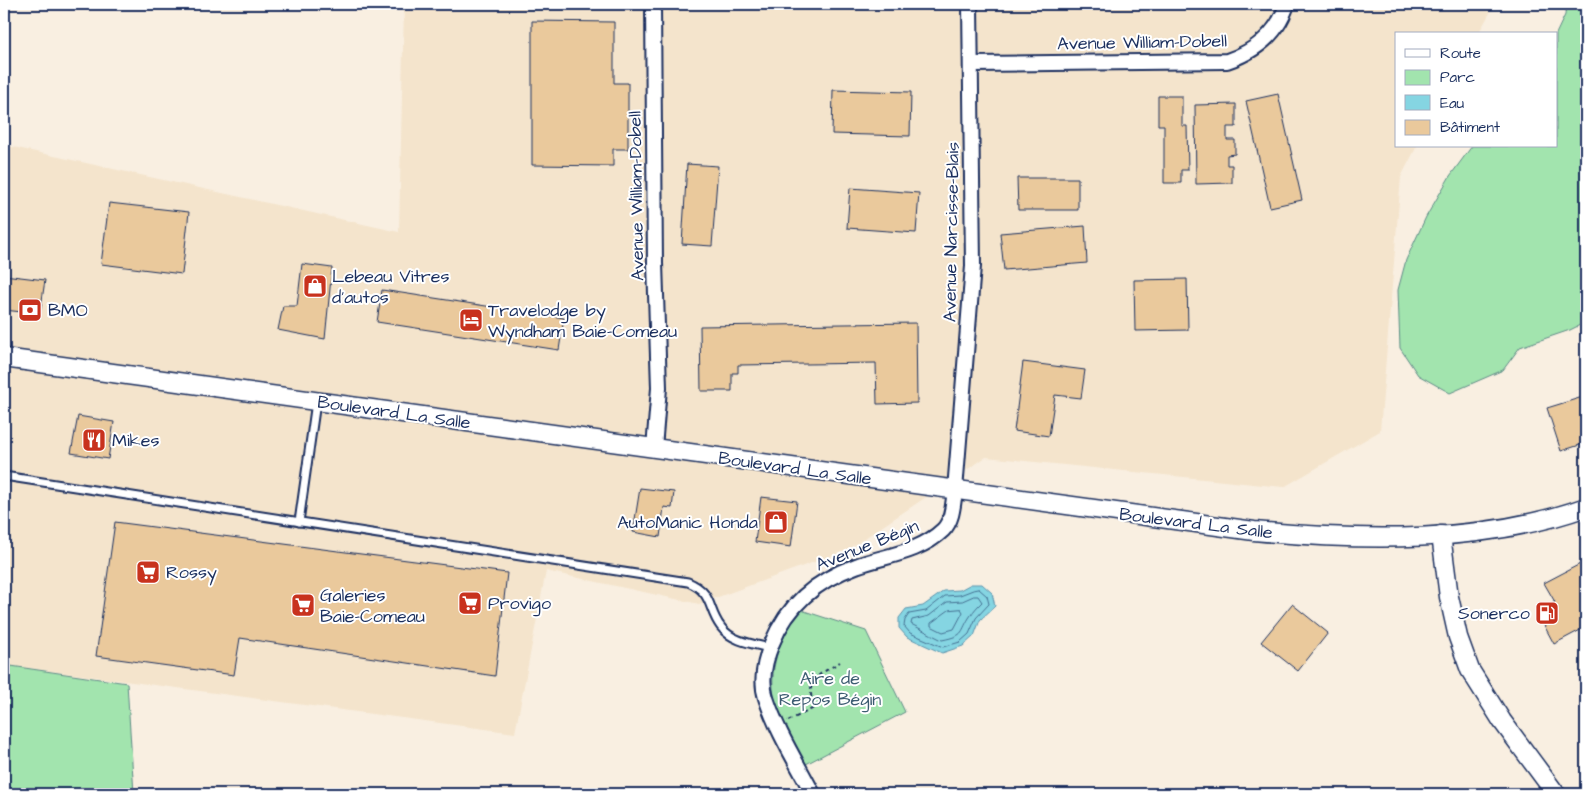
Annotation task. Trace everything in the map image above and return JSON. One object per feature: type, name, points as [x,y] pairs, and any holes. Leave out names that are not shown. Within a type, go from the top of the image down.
[{"type":"street","name":"Avenue William-Dobell","points":[[653,4],[655,263],[659,388],[654,448]]},
{"type":"street","name":"Avenue Narcisse-Blais","points":[[955,490],[973,266],[970,4]]},
{"type":"street","name":"Avenue William-Dobell","points":[[971,64],[1227,62],[1250,51],[1271,35],[1283,19],[1287,4]]},
{"type":"street","name":"Boulevard La Salle","points":[[4,358],[1244,530],[1316,537],[1441,535],[1513,526],[1586,507]]},
{"type":"street","name":"Avenue Bégin","points":[[813,794],[778,726],[766,698],[763,676],[770,648],[780,624],[791,608],[814,587],[856,566],[924,545],[945,528],[950,517],[955,490]]},
{"type":"street","points":[[1441,535],[1449,597],[1458,637],[1470,670],[1502,721],[1556,794]]},
{"type":"lane","points":[[299,522],[316,401]]},
{"type":"lane","points":[[4,476],[688,582],[698,586],[708,598],[721,627],[729,634],[745,642],[770,648]]},
{"type":"path","points":[[778,726],[814,708],[809,692],[812,684],[818,676],[840,662]]},
{"type":"shaded area","points":[[404,4],[1495,4],[1479,32],[1395,32],[1395,148],[1416,148],[1401,177],[1380,431],[1284,487],[986,457],[847,550],[699,604],[546,571],[515,733],[4,665],[4,145],[399,232]]},
{"type":"green space","points":[[1566,4],[1586,4],[1586,322],[1570,330],[1520,347],[1503,370],[1450,393],[1418,375],[1400,348],[1398,290],[1406,260],[1426,217],[1450,176],[1471,148],[1558,148],[1557,32],[1565,15]]},
{"type":"green space","name":"Aire de Repos Bégin","points":[[798,609],[866,631],[905,712],[806,764],[781,720],[773,692],[774,667],[777,655],[786,631]]},
{"type":"green space","points":[[4,665],[127,683],[134,794],[4,794]]},
{"type":"water","points":[[971,584],[982,584],[992,593],[995,606],[980,620],[974,636],[963,646],[942,653],[907,637],[899,628],[899,618],[906,609],[923,606],[944,591],[960,590]]},
{"type":"building","points":[[532,21],[614,22],[614,83],[628,83],[628,149],[613,149],[613,166],[532,165]]},
{"type":"building","points":[[833,90],[911,92],[910,136],[832,134]]},
{"type":"building","points":[[1278,94],[1302,200],[1270,207],[1246,101]]},
{"type":"building","points":[[1158,96],[1182,96],[1182,126],[1187,126],[1188,170],[1181,170],[1181,183],[1164,183],[1164,125],[1158,125]]},
{"type":"building","points":[[1236,104],[1236,127],[1227,127],[1227,140],[1235,140],[1235,154],[1227,155],[1227,165],[1232,165],[1232,183],[1196,184],[1195,105]]},
{"type":"building","points":[[687,164],[718,166],[712,246],[682,244]]},
{"type":"building","points":[[1017,178],[1078,178],[1078,210],[1018,210]]},
{"type":"building","points":[[850,188],[919,193],[916,233],[847,228]]},
{"type":"building","points":[[109,203],[189,212],[182,274],[101,264]]},
{"type":"building","points":[[1085,226],[1087,263],[1004,270],[1000,233]]},
{"type":"building","name":"Lebeau Vitres d'autos","points":[[302,264],[332,268],[325,339],[278,330],[283,306],[297,306]]},
{"type":"building","points":[[4,275],[45,280],[40,314],[4,310]]},
{"type":"building","points":[[1187,279],[1188,330],[1135,331],[1134,280]]},
{"type":"building","name":"Travelodge by Wyndham Baie-Comeau","points":[[382,290],[564,318],[559,350],[377,322]]},
{"type":"building","points":[[916,323],[917,403],[877,404],[876,363],[738,365],[738,373],[732,373],[732,391],[701,391],[700,326]]},
{"type":"building","points":[[1023,362],[1085,370],[1081,398],[1055,395],[1049,436],[1014,431]]},
{"type":"building","points":[[1586,396],[1586,443],[1561,451],[1547,408]]},
{"type":"building","points":[[78,416],[114,422],[108,459],[71,453]]},
{"type":"building","points":[[640,488],[674,492],[672,508],[664,507],[660,537],[633,532]]},
{"type":"building","name":"AutoManic Honda","points":[[761,497],[797,501],[791,547],[755,542]]},
{"type":"building","name":"Galeries Baie-Comeau","points":[[115,522],[507,573],[495,676],[240,638],[234,675],[96,656]]},
{"type":"building","points":[[1582,563],[1586,572],[1586,627],[1554,644],[1537,612],[1555,602],[1544,583]]},
{"type":"building","points":[[1292,604],[1328,633],[1298,671],[1261,642]]},
{"type":"place","name":"Lebeau Vitres d'autos","points":[[315,286]]},
{"type":"place","name":"BMO","points":[[30,310]]},
{"type":"place","name":"Travelodge by Wyndham Baie-Comeau","points":[[471,320]]},
{"type":"place","name":"Mikes","points":[[94,440]]},
{"type":"place","name":"AutoManic Honda","points":[[776,522]]},
{"type":"place","name":"Rossy","points":[[148,572]]},
{"type":"place","name":"Provigo","points":[[470,603]]},
{"type":"place","name":"Galeries Baie-Comeau","points":[[303,605]]},
{"type":"place","name":"Sonerco","points":[[1547,613]]}]
